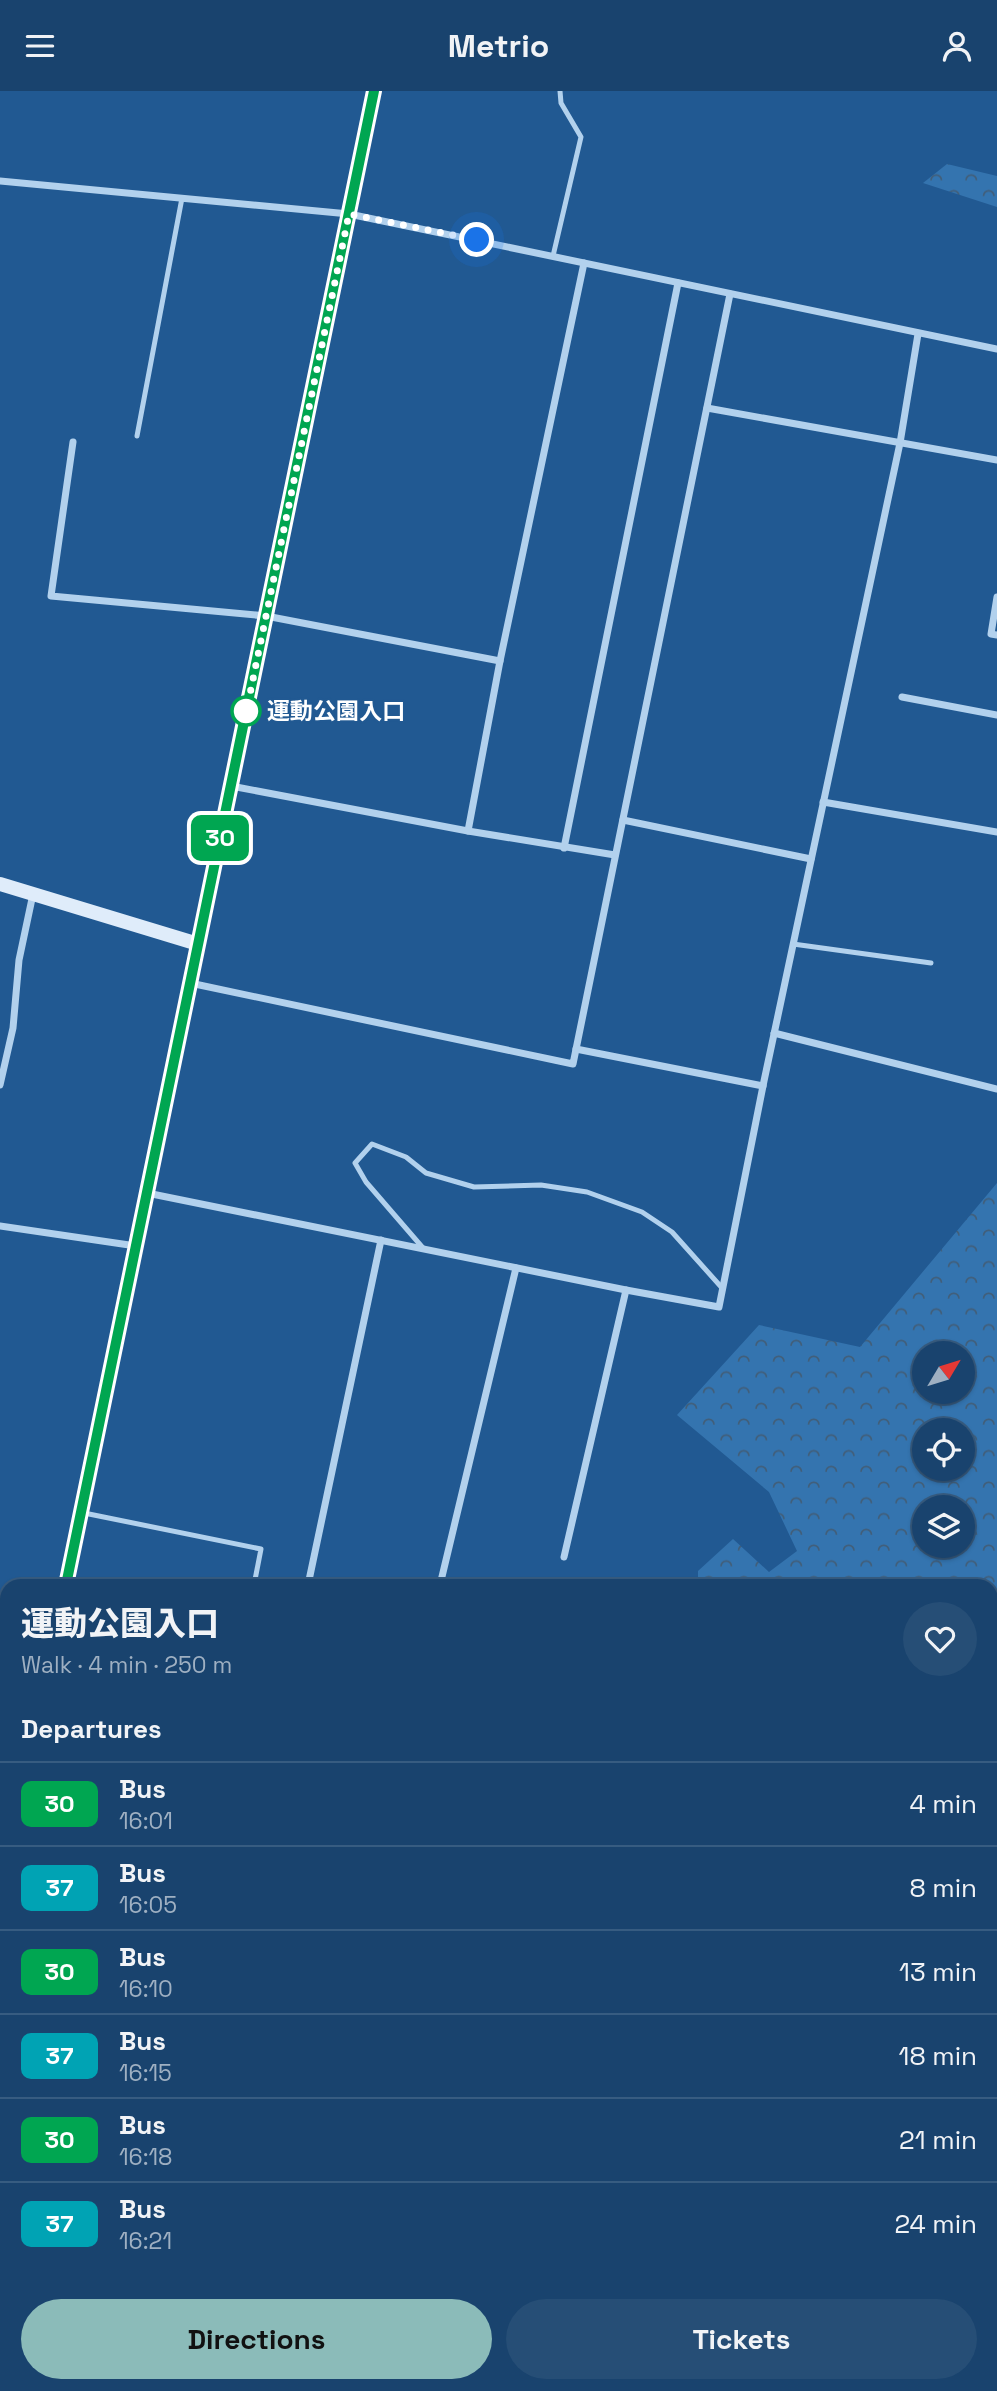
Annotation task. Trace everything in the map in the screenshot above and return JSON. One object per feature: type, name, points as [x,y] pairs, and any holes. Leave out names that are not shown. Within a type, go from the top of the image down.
[{"type":"street","points":[[67,1579],[374,91]]},
{"type":"street","points":[[0,181],[349,214],[997,349]]},
{"type":"street","points":[[468,831],[500,661],[584,263]]},
{"type":"street","points":[[564,848],[678,282]]},
{"type":"street","points":[[190,983],[573,1063],[730,293]]},
{"type":"street","points":[[147,1193],[719,1307],[774,1033],[900,443],[918,334]]},
{"type":"street","points":[[706,408],[997,460]]},
{"type":"street","points":[[73,442],[51,596],[266,616],[500,661]]},
{"type":"street","points":[[997,597],[991,634],[997,635]]},
{"type":"street","points":[[902,697],[997,715]]},
{"type":"street","points":[[231,786],[468,831],[615,855]]},
{"type":"street","points":[[823,802],[997,832]]},
{"type":"street","points":[[623,820],[811,859]]},
{"type":"street","points":[[0,884],[198,944]]},
{"type":"street","points":[[0,1085],[13,1028],[19,960],[33,894]]},
{"type":"street","points":[[774,1033],[997,1089]]},
{"type":"street","points":[[576,1049],[763,1086]]},
{"type":"street","points":[[0,1226],[136,1246]]},
{"type":"street","points":[[309,1579],[381,1240]]},
{"type":"street","points":[[441,1579],[516,1268]]},
{"type":"street","points":[[564,1557],[626,1290]]},
{"type":"lane","points":[[553,256],[581,137],[561,103],[560,91]]},
{"type":"lane","points":[[137,436],[182,198]]},
{"type":"lane","points":[[793,944],[931,963]]},
{"type":"lane","points":[[423,1248],[366,1182],[355,1163],[372,1145],[405,1157],[426,1173],[474,1187],[541,1185],[587,1192],[642,1212],[672,1232],[723,1289]]},
{"type":"lane","points":[[81,1512],[261,1549],[255,1579]]},
{"type":"green space","points":[[947,164],[997,176],[997,207],[923,183]]},
{"type":"green space","points":[[997,1183],[997,1579],[698,1579],[698,1571],[733,1539],[769,1572],[797,1551],[769,1492],[677,1415],[759,1325],[860,1347]]},
{"type":"bus line","name":"30","points":[[67,1579],[374,91]]},
{"type":"place","name":"運動公園入口","points":[[246,711]]},
{"type":"route","points":[[246,711],[349,214],[477,240]]}]
